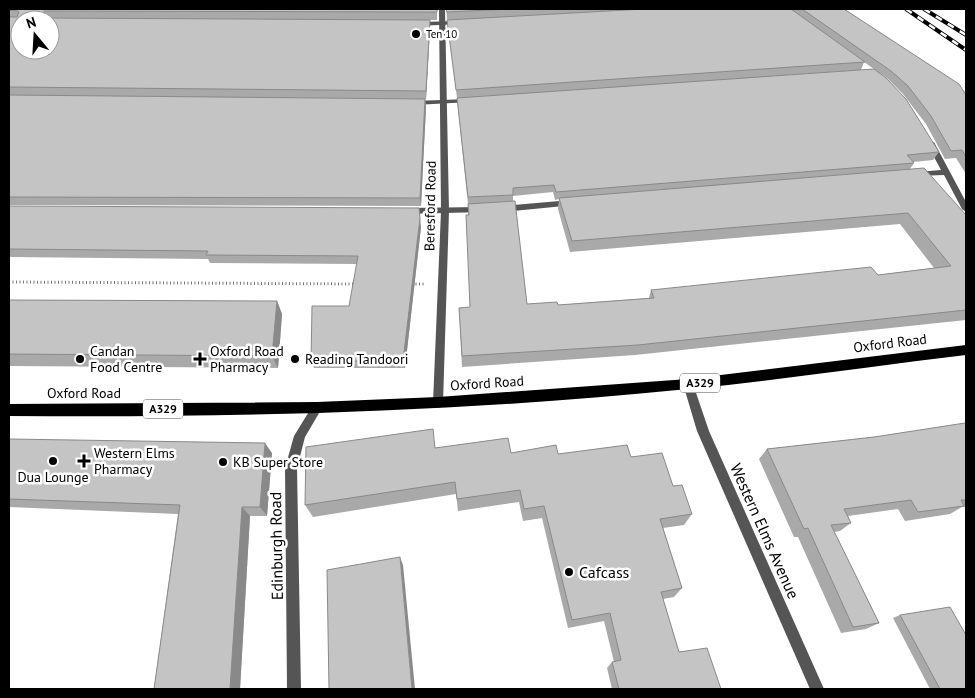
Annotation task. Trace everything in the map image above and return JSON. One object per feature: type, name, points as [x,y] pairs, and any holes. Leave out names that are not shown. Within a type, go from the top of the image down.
[{"type":"main road","name":"Oxford Road","points":[[9,410],[317,408],[438,403],[688,384],[966,350]]},
{"type":"street","name":"Beresford Road","points":[[438,403],[445,211],[442,9]]},
{"type":"street","points":[[413,24],[473,22]]},
{"type":"street","points":[[405,103],[474,101]]},
{"type":"street","points":[[929,140],[966,209]]},
{"type":"street","points":[[906,175],[946,172]]},
{"type":"street","points":[[395,211],[500,209],[579,203]]},
{"type":"street","name":"Western Elms Avenue","points":[[688,384],[703,431],[816,689]]},
{"type":"street","name":"Edinburgh Road","points":[[294,689],[291,468],[300,436],[317,408]]},
{"type":"path","points":[[9,282],[361,284]]},
{"type":"path","points":[[410,284],[442,284]]},
{"type":"building","points":[[437,9],[437,12],[60,11],[10,10]]},
{"type":"building","points":[[446,9],[512,9],[447,12]]},
{"type":"building","points":[[644,9],[791,9],[865,62],[456,90],[447,20]]},
{"type":"building","points":[[802,9],[844,9],[959,84],[966,95],[966,157],[962,150],[951,151],[931,116],[908,86],[891,71]]},
{"type":"building","points":[[9,17],[10,60],[60,60],[60,18],[430,20],[426,91],[9,87]]},
{"type":"building","points":[[874,69],[886,78],[906,99],[939,152],[907,155],[914,163],[556,192],[554,185],[513,188],[513,195],[468,197],[457,98]]},
{"type":"building","points":[[9,95],[425,99],[420,198],[9,197]]},
{"type":"building","points":[[924,168],[966,215],[966,310],[638,345],[462,356],[459,308],[470,307],[466,215],[469,215],[468,204],[515,201],[527,304],[557,302],[558,305],[654,298],[651,290],[871,267],[878,275],[951,266],[908,213],[572,241],[559,198]]},
{"type":"building","points":[[9,206],[419,208],[420,218],[403,361],[311,361],[312,306],[349,306],[358,256],[206,255],[208,251],[9,249]]},
{"type":"building","points":[[9,300],[277,301],[272,356],[9,354]]},
{"type":"building","points":[[965,423],[966,500],[961,500],[964,506],[918,512],[911,500],[844,509],[851,523],[831,525],[879,623],[853,627],[808,528],[804,529],[767,449],[874,437]]},
{"type":"building","points":[[433,429],[435,448],[508,438],[511,453],[556,445],[558,454],[627,445],[631,457],[662,453],[673,486],[682,485],[692,514],[660,519],[682,588],[661,592],[679,652],[707,648],[721,689],[619,689],[612,662],[621,660],[610,613],[572,620],[544,506],[524,509],[520,490],[457,499],[455,482],[305,505],[306,447]]},
{"type":"building","points":[[9,439],[265,443],[260,507],[242,507],[230,689],[154,689],[180,505],[9,499]]},
{"type":"building","points":[[400,557],[412,689],[329,689],[327,570]]},
{"type":"building","points":[[950,607],[966,635],[966,689],[940,689],[900,615]]},
{"type":"railway","points":[[906,9],[966,50]]},
{"type":"railway","points":[[924,9],[966,35]]},
{"type":"place","name":"Ten 10","points":[[416,34]]},
{"type":"place","name":"Candan Food Centre","points":[[80,359]]},
{"type":"place","name":"Oxford Road Pharmacy","points":[[200,359]]},
{"type":"place","name":"Reading Tandoori","points":[[295,359]]},
{"type":"place","name":"Dua Lounge","points":[[53,461]]},
{"type":"place","name":"Western Elms Pharmacy","points":[[84,461]]},
{"type":"place","name":"KB Super Store","points":[[223,462]]},
{"type":"place","name":"Cafcass","points":[[569,572]]}]
